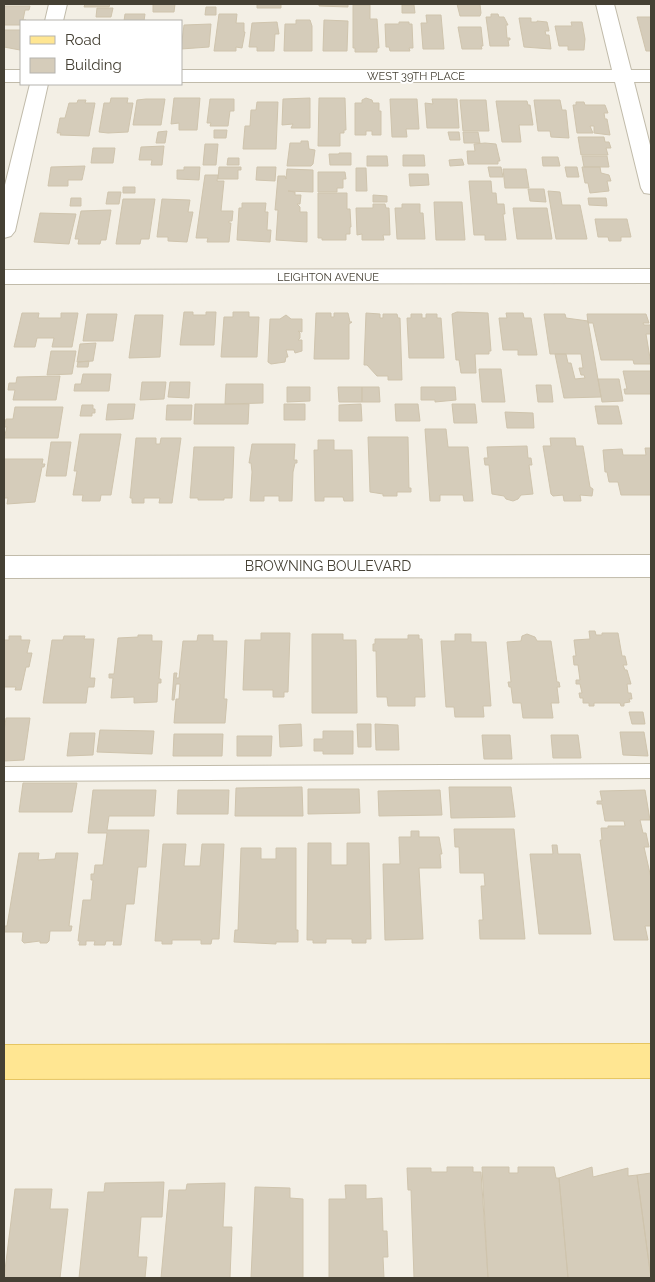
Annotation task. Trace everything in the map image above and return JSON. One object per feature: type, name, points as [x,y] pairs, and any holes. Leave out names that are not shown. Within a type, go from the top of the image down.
[{"type":"main road","points":[[4,1062],[651,1061]]},
{"type":"street","points":[[54,20],[58,4]]},
{"type":"street","points":[[605,4],[651,188]]},
{"type":"street","points":[[4,76],[20,76]]},
{"type":"street","name":"WEST 39TH PLACE","points":[[182,76],[651,76]]},
{"type":"street","points":[[4,231],[39,85]]},
{"type":"street","name":"LEIGHTON AVENUE","points":[[4,277],[651,276]]},
{"type":"street","name":"BROWNING BOULEVARD","points":[[4,567],[651,566]]},
{"type":"lane","points":[[4,774],[651,771]]},
{"type":"building","points":[[85,4],[110,4],[109,7],[84,7]]},
{"type":"building","points":[[153,4],[175,4],[174,12],[153,12]]},
{"type":"building","points":[[257,4],[281,4],[281,8],[257,8]]},
{"type":"building","points":[[319,4],[348,4],[348,7],[319,6]]},
{"type":"building","points":[[457,4],[480,4],[480,16],[460,16]]},
{"type":"building","points":[[353,5],[370,5],[370,19],[377,19],[379,48],[377,48],[377,52],[355,52],[355,48],[353,48]]},
{"type":"building","points":[[402,5],[414,5],[415,13],[402,13]]},
{"type":"building","points":[[4,6],[30,6],[29,10],[25,10],[23,20],[20,20],[20,25],[4,25]]},
{"type":"building","points":[[206,7],[216,7],[216,15],[205,15]]},
{"type":"building","points":[[97,8],[113,8],[111,17],[96,17]]},
{"type":"building","points":[[125,14],[145,14],[144,20],[124,20]]},
{"type":"building","points":[[219,14],[237,14],[236,23],[244,23],[245,32],[242,48],[236,47],[236,51],[214,51]]},
{"type":"building","points":[[491,14],[498,14],[499,17],[504,17],[508,25],[506,25],[507,38],[510,38],[508,40],[509,46],[490,46],[486,17],[491,17]]},
{"type":"building","points":[[426,15],[441,15],[444,49],[423,49],[421,23],[427,23]]},
{"type":"building","points":[[637,17],[651,17],[651,51],[646,51]]},
{"type":"building","points":[[519,18],[531,18],[531,22],[547,22],[549,31],[545,31],[546,35],[549,35],[551,49],[524,47]]},
{"type":"building","points":[[296,20],[310,20],[312,26],[312,51],[284,51],[285,24],[296,24]]},
{"type":"building","points":[[324,20],[348,21],[347,51],[323,51]]},
{"type":"building","points":[[277,22],[279,34],[275,34],[274,51],[257,51],[257,47],[249,47],[252,23]]},
{"type":"building","points":[[399,22],[409,22],[409,24],[412,24],[413,48],[409,48],[410,51],[390,51],[389,47],[386,47],[385,24],[399,24]]},
{"type":"building","points":[[571,22],[582,22],[585,39],[584,50],[568,50],[568,46],[559,46],[555,26],[572,26]]},
{"type":"building","points":[[211,24],[209,47],[182,49],[184,25]]},
{"type":"building","points":[[458,27],[481,27],[482,49],[462,49]]},
{"type":"building","points":[[4,30],[20,30],[20,50],[4,47]]},
{"type":"building","points":[[111,98],[128,98],[127,103],[133,103],[128,132],[99,132],[104,103],[110,103]]},
{"type":"building","points":[[174,98],[200,98],[197,130],[179,130],[179,123],[171,124]]},
{"type":"building","points":[[310,98],[310,128],[291,128],[293,124],[282,125],[283,99]]},
{"type":"building","points":[[319,98],[345,98],[346,130],[344,130],[344,133],[340,133],[340,146],[318,146]]},
{"type":"building","points":[[366,98],[372,100],[373,103],[379,103],[381,135],[372,135],[372,131],[366,131],[366,135],[355,135],[355,103],[362,103],[362,100]]},
{"type":"building","points":[[165,99],[161,125],[133,125],[137,100]]},
{"type":"building","points":[[210,99],[234,99],[234,111],[230,111],[228,126],[210,126],[211,123],[207,123]]},
{"type":"building","points":[[390,99],[417,99],[419,129],[406,129],[407,137],[392,137]]},
{"type":"building","points":[[432,99],[457,99],[459,128],[427,128],[425,103],[433,104]]},
{"type":"building","points":[[78,100],[86,100],[85,103],[95,103],[89,136],[60,135],[61,133],[57,133],[60,118],[65,118],[69,103],[77,103]]},
{"type":"building","points":[[460,100],[486,100],[489,131],[463,131]]},
{"type":"building","points":[[534,100],[560,100],[562,110],[566,110],[569,138],[551,137],[550,131],[538,131]]},
{"type":"building","points":[[496,101],[527,101],[528,105],[530,105],[533,125],[519,125],[521,142],[502,142]]},
{"type":"building","points":[[257,102],[278,102],[276,149],[243,149],[245,126],[250,126],[251,110],[256,110]]},
{"type":"building","points":[[576,102],[584,102],[585,105],[605,105],[608,113],[604,113],[605,119],[607,119],[610,135],[594,133],[594,126],[590,126],[593,133],[577,133],[573,105],[576,105]]},
{"type":"building","points":[[214,130],[227,130],[226,138],[214,138]]},
{"type":"building","points":[[167,131],[165,143],[156,143],[158,132]]},
{"type":"building","points":[[448,132],[459,132],[460,140],[450,140]]},
{"type":"building","points":[[463,132],[478,132],[480,143],[464,143]]},
{"type":"building","points":[[578,137],[604,137],[605,142],[609,142],[611,148],[606,148],[608,155],[581,155]]},
{"type":"building","points":[[301,141],[308,141],[309,149],[315,150],[313,164],[311,166],[287,166],[290,143],[301,143]]},
{"type":"building","points":[[205,144],[218,144],[216,165],[203,165]]},
{"type":"building","points":[[474,144],[496,144],[500,161],[498,161],[498,164],[468,164],[467,151],[475,151]]},
{"type":"building","points":[[164,146],[162,165],[151,165],[152,160],[139,160],[141,147]]},
{"type":"building","points":[[93,148],[115,148],[113,163],[91,163]]},
{"type":"building","points":[[351,153],[351,165],[330,165],[329,154]]},
{"type":"building","points":[[403,155],[424,155],[425,166],[403,166]]},
{"type":"building","points":[[367,156],[387,156],[388,166],[367,166]]},
{"type":"building","points":[[582,156],[607,156],[609,167],[584,167]]},
{"type":"building","points":[[542,157],[558,157],[560,166],[543,166]]},
{"type":"building","points":[[228,158],[239,158],[239,165],[227,165]]},
{"type":"building","points":[[462,159],[464,165],[450,166],[449,160]]},
{"type":"building","points":[[85,166],[82,180],[68,180],[68,186],[48,186],[51,167]]},
{"type":"building","points":[[184,167],[200,167],[199,180],[177,179],[177,170],[184,170]]},
{"type":"building","points":[[219,167],[241,167],[241,170],[238,170],[238,179],[218,179]]},
{"type":"building","points":[[257,167],[276,167],[275,181],[256,180]]},
{"type":"building","points":[[488,167],[501,167],[503,177],[490,177]]},
{"type":"building","points":[[565,167],[577,167],[579,177],[567,177]]},
{"type":"building","points":[[582,167],[600,167],[601,173],[609,175],[611,181],[607,181],[609,191],[590,193],[588,183],[585,183]]},
{"type":"building","points":[[356,168],[366,168],[367,191],[356,191]]},
{"type":"building","points":[[287,169],[313,170],[313,192],[288,191],[295,192],[295,195],[301,195],[300,204],[297,204],[300,207],[300,212],[307,212],[307,242],[276,240],[278,210],[275,210],[278,176],[285,176],[286,179]]},
{"type":"building","points":[[503,169],[526,169],[529,188],[505,188]]},
{"type":"building","points":[[318,172],[345,172],[346,179],[343,179],[343,188],[337,188],[337,192],[318,192]]},
{"type":"building","points":[[409,174],[428,174],[429,185],[410,186]]},
{"type":"building","points":[[205,175],[218,175],[217,181],[224,181],[221,211],[233,211],[232,221],[229,221],[231,223],[229,242],[207,242],[208,238],[196,238]]},
{"type":"building","points":[[469,181],[491,181],[492,193],[496,193],[497,204],[504,204],[505,214],[503,214],[506,240],[485,240],[485,235],[474,235]]},
{"type":"building","points":[[123,187],[135,187],[135,193],[123,193]]},
{"type":"building","points":[[528,189],[544,189],[546,202],[530,201]]},
{"type":"building","points":[[548,191],[560,192],[562,205],[580,205],[587,239],[556,239]]},
{"type":"building","points":[[108,192],[121,192],[119,204],[106,204]]},
{"type":"building","points":[[318,193],[347,193],[347,209],[350,209],[351,227],[350,234],[346,234],[346,240],[322,240],[322,238],[318,238]]},
{"type":"building","points":[[373,195],[387,196],[387,202],[373,202]]},
{"type":"building","points":[[71,198],[81,198],[81,206],[70,206]]},
{"type":"building","points":[[588,198],[606,198],[607,206],[589,205]]},
{"type":"building","points":[[123,199],[155,199],[149,239],[141,239],[140,244],[116,244]]},
{"type":"building","points":[[162,199],[190,200],[188,212],[193,212],[187,242],[168,241],[168,237],[157,237]]},
{"type":"building","points":[[434,202],[462,202],[465,240],[436,240]]},
{"type":"building","points":[[242,203],[266,203],[265,212],[268,212],[267,230],[271,230],[270,242],[237,240],[239,208],[242,208]]},
{"type":"building","points":[[373,204],[385,204],[386,208],[389,208],[390,235],[383,235],[384,240],[362,240],[362,234],[357,235],[356,208],[373,208]]},
{"type":"building","points":[[402,204],[420,204],[420,213],[423,213],[425,239],[397,239],[395,208],[402,208]]},
{"type":"building","points":[[513,208],[547,208],[552,239],[517,239]]},
{"type":"building","points":[[111,210],[106,240],[101,240],[100,244],[78,244],[79,239],[75,239],[81,211]]},
{"type":"building","points":[[40,213],[76,214],[69,244],[34,242]]},
{"type":"building","points":[[595,219],[627,219],[631,237],[621,237],[621,241],[609,241],[608,237],[598,237]]},
{"type":"building","points":[[184,312],[193,312],[193,315],[206,315],[206,312],[216,312],[214,345],[180,345]]},
{"type":"building","points":[[233,312],[249,312],[249,317],[259,317],[257,357],[221,357],[224,317],[233,317]]},
{"type":"building","points":[[457,312],[488,313],[491,351],[489,351],[489,354],[475,354],[476,373],[461,373],[459,360],[456,360],[452,314]]},
{"type":"building","points":[[22,313],[39,313],[38,318],[61,318],[61,313],[78,313],[72,347],[52,347],[54,338],[37,338],[35,347],[14,347]]},
{"type":"building","points":[[316,313],[331,313],[331,317],[334,317],[334,313],[348,313],[350,322],[352,322],[349,324],[349,359],[314,359]]},
{"type":"building","points":[[366,313],[380,314],[380,318],[383,318],[383,314],[397,314],[398,318],[400,318],[402,380],[388,380],[388,376],[377,376],[367,365],[364,365]]},
{"type":"building","points":[[506,313],[523,313],[524,318],[531,318],[537,355],[518,355],[518,350],[503,350],[499,318],[507,318]]},
{"type":"building","points":[[87,314],[117,314],[113,341],[83,341]]},
{"type":"building","points":[[411,314],[422,314],[422,318],[426,318],[426,314],[437,314],[437,318],[441,318],[444,358],[409,358],[407,318],[411,318]]},
{"type":"building","points":[[544,314],[565,314],[566,318],[588,321],[601,397],[564,398],[555,354],[550,354]],"holes":[[[566,354],[581,354],[583,368],[579,368],[581,375],[584,375],[585,378],[575,379],[571,363],[568,363]]]},
{"type":"building","points":[[587,314],[646,314],[649,323],[643,323],[644,325],[651,325],[651,334],[646,334],[651,364],[634,364],[633,360],[601,360],[593,323],[588,323]]},
{"type":"building","points":[[135,315],[163,315],[160,357],[129,358]]},
{"type":"building","points":[[286,315],[291,319],[302,319],[302,332],[298,331],[300,338],[298,340],[302,340],[302,351],[295,353],[294,350],[286,350],[288,357],[286,357],[285,362],[271,364],[268,362],[270,319],[280,319]]},
{"type":"building","points":[[96,343],[93,361],[77,362],[80,344]]},
{"type":"building","points":[[51,351],[76,351],[72,374],[47,375]]},
{"type":"building","points":[[89,361],[88,367],[77,367],[78,362]]},
{"type":"building","points":[[479,369],[501,369],[505,402],[482,402]]},
{"type":"building","points":[[623,371],[651,371],[651,394],[625,394],[624,389],[627,389]]},
{"type":"building","points":[[83,374],[111,374],[109,391],[74,391],[75,384],[81,384]]},
{"type":"building","points":[[60,376],[56,400],[13,400],[15,390],[8,390],[9,383],[16,383],[17,377]]},
{"type":"building","points":[[598,379],[619,379],[623,401],[602,402]]},
{"type":"building","points":[[142,382],[166,382],[164,399],[140,400]]},
{"type":"building","points":[[170,382],[190,382],[189,398],[168,397]]},
{"type":"building","points":[[226,384],[263,384],[263,403],[225,404]]},
{"type":"building","points":[[536,385],[551,385],[553,402],[538,402]]},
{"type":"building","points":[[287,387],[310,387],[310,401],[287,402]]},
{"type":"building","points":[[338,387],[362,387],[362,402],[339,402]]},
{"type":"building","points":[[362,387],[379,387],[380,402],[362,402]]},
{"type":"building","points":[[421,387],[455,387],[456,400],[435,402],[435,400],[421,400]]},
{"type":"building","points":[[108,404],[135,404],[133,419],[106,420]]},
{"type":"building","points":[[195,404],[249,404],[248,424],[194,424]]},
{"type":"building","points":[[284,404],[305,404],[305,420],[284,420]]},
{"type":"building","points":[[361,404],[362,421],[339,421],[339,405]]},
{"type":"building","points":[[395,404],[418,404],[420,421],[396,421]]},
{"type":"building","points":[[452,404],[475,404],[477,423],[454,423]]},
{"type":"building","points":[[82,405],[93,405],[95,413],[92,413],[92,416],[80,416]]},
{"type":"building","points":[[167,405],[192,405],[191,420],[166,420]]},
{"type":"building","points":[[595,406],[618,406],[622,424],[598,424]]},
{"type":"building","points":[[15,407],[63,407],[58,438],[4,438],[7,427],[4,427],[6,419],[13,419]]},
{"type":"building","points":[[505,412],[533,413],[534,428],[507,428]]},
{"type":"building","points":[[425,429],[446,429],[448,447],[468,447],[473,501],[464,501],[463,495],[440,495],[440,501],[430,501]]},
{"type":"building","points":[[80,434],[121,434],[111,495],[101,495],[100,501],[82,501],[83,495],[73,495],[77,471],[74,471]]},
{"type":"building","points":[[368,437],[408,437],[409,488],[411,488],[411,492],[397,492],[397,496],[383,496],[383,494],[370,492]]},
{"type":"building","points":[[136,438],[156,438],[156,444],[160,444],[161,438],[181,438],[172,503],[159,503],[160,498],[144,498],[144,503],[132,503],[132,498],[130,498]]},
{"type":"building","points":[[550,438],[575,438],[576,446],[583,446],[590,487],[593,489],[592,496],[580,495],[581,501],[564,501],[563,495],[553,496],[551,494],[543,446],[551,446]]},
{"type":"building","points":[[318,440],[334,440],[334,450],[352,450],[353,501],[344,501],[343,497],[324,497],[324,501],[315,501],[314,450],[318,450]]},
{"type":"building","points":[[51,442],[71,442],[66,476],[46,476]]},
{"type":"building","points":[[252,444],[295,444],[294,460],[297,460],[297,463],[295,463],[293,472],[292,501],[279,501],[279,496],[264,496],[264,501],[250,501],[252,472],[251,463],[249,463]]},
{"type":"building","points":[[527,446],[528,458],[531,458],[532,465],[529,465],[533,494],[521,495],[513,501],[506,499],[504,496],[492,494],[489,465],[485,465],[484,458],[488,458],[487,447]]},
{"type":"building","points":[[194,447],[234,447],[232,498],[224,498],[224,500],[198,500],[198,498],[190,498]]},
{"type":"building","points":[[645,448],[651,448],[651,495],[621,495],[618,482],[609,482],[607,472],[605,472],[603,450],[622,449],[623,455],[646,455]]},
{"type":"building","points":[[4,459],[43,459],[42,464],[45,464],[42,467],[35,502],[7,504],[8,498],[4,498]]},
{"type":"building","points":[[589,631],[595,631],[596,635],[618,633],[622,656],[625,656],[627,665],[623,665],[625,670],[627,670],[631,684],[627,684],[628,693],[631,693],[632,699],[629,699],[630,702],[624,703],[624,706],[621,706],[620,703],[594,703],[594,706],[589,706],[589,703],[583,703],[583,698],[580,698],[579,693],[582,693],[580,684],[576,684],[576,680],[580,680],[578,665],[574,665],[573,656],[576,656],[574,640],[590,639]]},
{"type":"building","points":[[261,633],[290,633],[288,692],[284,692],[284,697],[273,697],[273,690],[243,690],[245,640],[261,640]]},
{"type":"building","points":[[312,634],[343,634],[343,640],[356,640],[357,713],[312,713]]},
{"type":"building","points":[[455,634],[471,634],[471,642],[486,642],[491,706],[483,706],[484,717],[455,717],[454,707],[446,707],[441,641],[455,641]]},
{"type":"building","points":[[527,634],[535,637],[537,641],[551,641],[557,682],[559,682],[560,687],[557,687],[559,703],[551,703],[553,718],[523,718],[521,703],[513,703],[511,687],[509,687],[508,682],[511,682],[507,642],[521,641],[522,636]]},
{"type":"building","points":[[138,635],[152,635],[152,641],[162,641],[159,679],[161,679],[161,683],[158,683],[157,702],[134,703],[134,697],[111,698],[113,678],[109,678],[109,674],[114,674],[118,638],[138,637]]},
{"type":"building","points":[[198,635],[213,635],[213,641],[227,641],[224,699],[227,699],[225,723],[174,723],[176,699],[179,699],[180,684],[176,684],[174,700],[172,700],[174,673],[177,673],[176,678],[179,678],[183,641],[197,641]]},
{"type":"building","points":[[408,635],[419,635],[419,639],[422,639],[425,697],[415,697],[415,706],[388,706],[387,697],[377,697],[376,651],[373,651],[373,644],[375,644],[375,639],[408,639]]},
{"type":"building","points":[[9,636],[21,636],[21,640],[30,640],[27,653],[32,653],[29,667],[26,667],[21,690],[15,690],[16,687],[4,687],[4,640],[9,640]]},
{"type":"building","points":[[64,636],[85,636],[84,639],[94,639],[90,678],[95,678],[94,687],[88,687],[86,703],[43,703],[52,640],[63,640]]},
{"type":"building","points":[[629,712],[643,712],[645,724],[632,724]]},
{"type":"building","points":[[6,718],[30,718],[24,760],[4,761]]},
{"type":"building","points":[[301,724],[302,746],[280,747],[279,725]]},
{"type":"building","points":[[357,724],[371,724],[371,747],[358,747]]},
{"type":"building","points":[[375,724],[398,725],[399,750],[376,750]]},
{"type":"building","points":[[100,730],[154,731],[152,754],[97,752]]},
{"type":"building","points":[[323,731],[353,731],[353,754],[323,754],[323,751],[314,751],[314,739],[323,739]]},
{"type":"building","points":[[620,732],[644,732],[648,756],[623,755]]},
{"type":"building","points":[[70,733],[95,733],[93,755],[67,756]]},
{"type":"building","points":[[174,734],[223,734],[222,756],[173,756]]},
{"type":"building","points":[[482,735],[510,735],[512,759],[484,759]]},
{"type":"building","points":[[551,735],[578,735],[581,758],[553,758]]},
{"type":"building","points":[[237,736],[272,736],[271,756],[237,756]]},
{"type":"building","points":[[23,783],[77,783],[72,812],[19,812]]},
{"type":"building","points":[[302,787],[303,816],[235,816],[236,788]]},
{"type":"building","points":[[449,787],[511,787],[515,817],[451,818]]},
{"type":"building","points":[[308,789],[359,789],[360,813],[308,814]]},
{"type":"building","points":[[93,790],[156,790],[154,816],[109,816],[107,830],[149,830],[146,867],[138,867],[134,904],[126,904],[121,945],[113,945],[114,941],[106,941],[105,945],[94,945],[95,941],[86,941],[86,945],[79,945],[80,941],[78,941],[83,900],[91,900],[93,880],[91,880],[91,874],[94,874],[95,865],[103,865],[107,833],[88,833]]},
{"type":"building","points":[[178,790],[229,790],[228,814],[177,814]]},
{"type":"building","points":[[440,790],[442,815],[379,816],[378,791]]},
{"type":"building","points":[[645,790],[650,820],[640,820],[643,833],[646,833],[649,847],[644,847],[651,878],[651,926],[645,926],[648,940],[614,940],[600,840],[602,840],[601,828],[625,826],[624,821],[605,821],[602,804],[597,804],[597,801],[602,801],[600,791]]},
{"type":"building","points":[[454,829],[514,829],[525,939],[480,939],[479,920],[483,920],[481,886],[485,886],[484,873],[460,873],[459,847],[455,847]]},
{"type":"building","points":[[411,831],[419,831],[419,837],[439,837],[442,854],[440,854],[441,868],[419,868],[423,939],[385,940],[383,864],[400,864],[399,837],[411,837]]},
{"type":"building","points":[[308,843],[331,843],[331,865],[347,865],[347,843],[369,843],[371,939],[366,939],[366,943],[352,943],[352,939],[326,939],[326,943],[313,943],[313,940],[307,940]]},
{"type":"building","points":[[163,844],[186,844],[184,866],[200,866],[202,844],[224,844],[219,939],[212,939],[211,944],[201,944],[201,940],[172,940],[172,944],[162,944],[162,941],[155,941]]},
{"type":"building","points":[[552,845],[557,845],[558,854],[580,854],[591,934],[539,934],[530,854],[553,854]]},
{"type":"building","points":[[241,848],[261,848],[261,859],[276,859],[276,848],[296,848],[296,930],[298,930],[298,942],[276,942],[276,944],[234,942],[235,930],[238,930]]},
{"type":"building","points":[[19,853],[39,853],[38,860],[55,859],[56,853],[78,853],[69,926],[72,926],[71,931],[50,931],[47,943],[40,943],[40,941],[24,943],[22,941],[23,932],[4,932],[4,926],[7,926]]},
{"type":"building","points":[[447,1167],[473,1167],[473,1172],[481,1172],[488,1278],[414,1278],[411,1190],[408,1190],[407,1168],[431,1168],[431,1172],[447,1172]]},
{"type":"building","points":[[482,1167],[509,1167],[509,1173],[518,1173],[518,1167],[554,1167],[556,1178],[559,1178],[568,1278],[488,1278]]},
{"type":"building","points":[[592,1167],[593,1177],[628,1168],[628,1176],[637,1175],[651,1278],[568,1278],[559,1178]]},
{"type":"building","points":[[651,1173],[651,1278],[637,1175]]},
{"type":"building","points":[[164,1182],[162,1217],[141,1217],[138,1257],[147,1257],[145,1278],[79,1278],[88,1192],[104,1192],[105,1183]]},
{"type":"building","points":[[225,1183],[223,1227],[232,1227],[230,1278],[161,1278],[169,1190],[186,1190],[187,1184]]},
{"type":"building","points":[[345,1185],[366,1185],[366,1199],[382,1198],[383,1231],[387,1231],[388,1257],[383,1257],[384,1278],[329,1278],[329,1199],[346,1199]]},
{"type":"building","points":[[255,1187],[290,1188],[290,1198],[303,1199],[303,1278],[251,1278]]},
{"type":"building","points":[[15,1189],[52,1189],[50,1209],[68,1209],[60,1278],[4,1278]]}]
